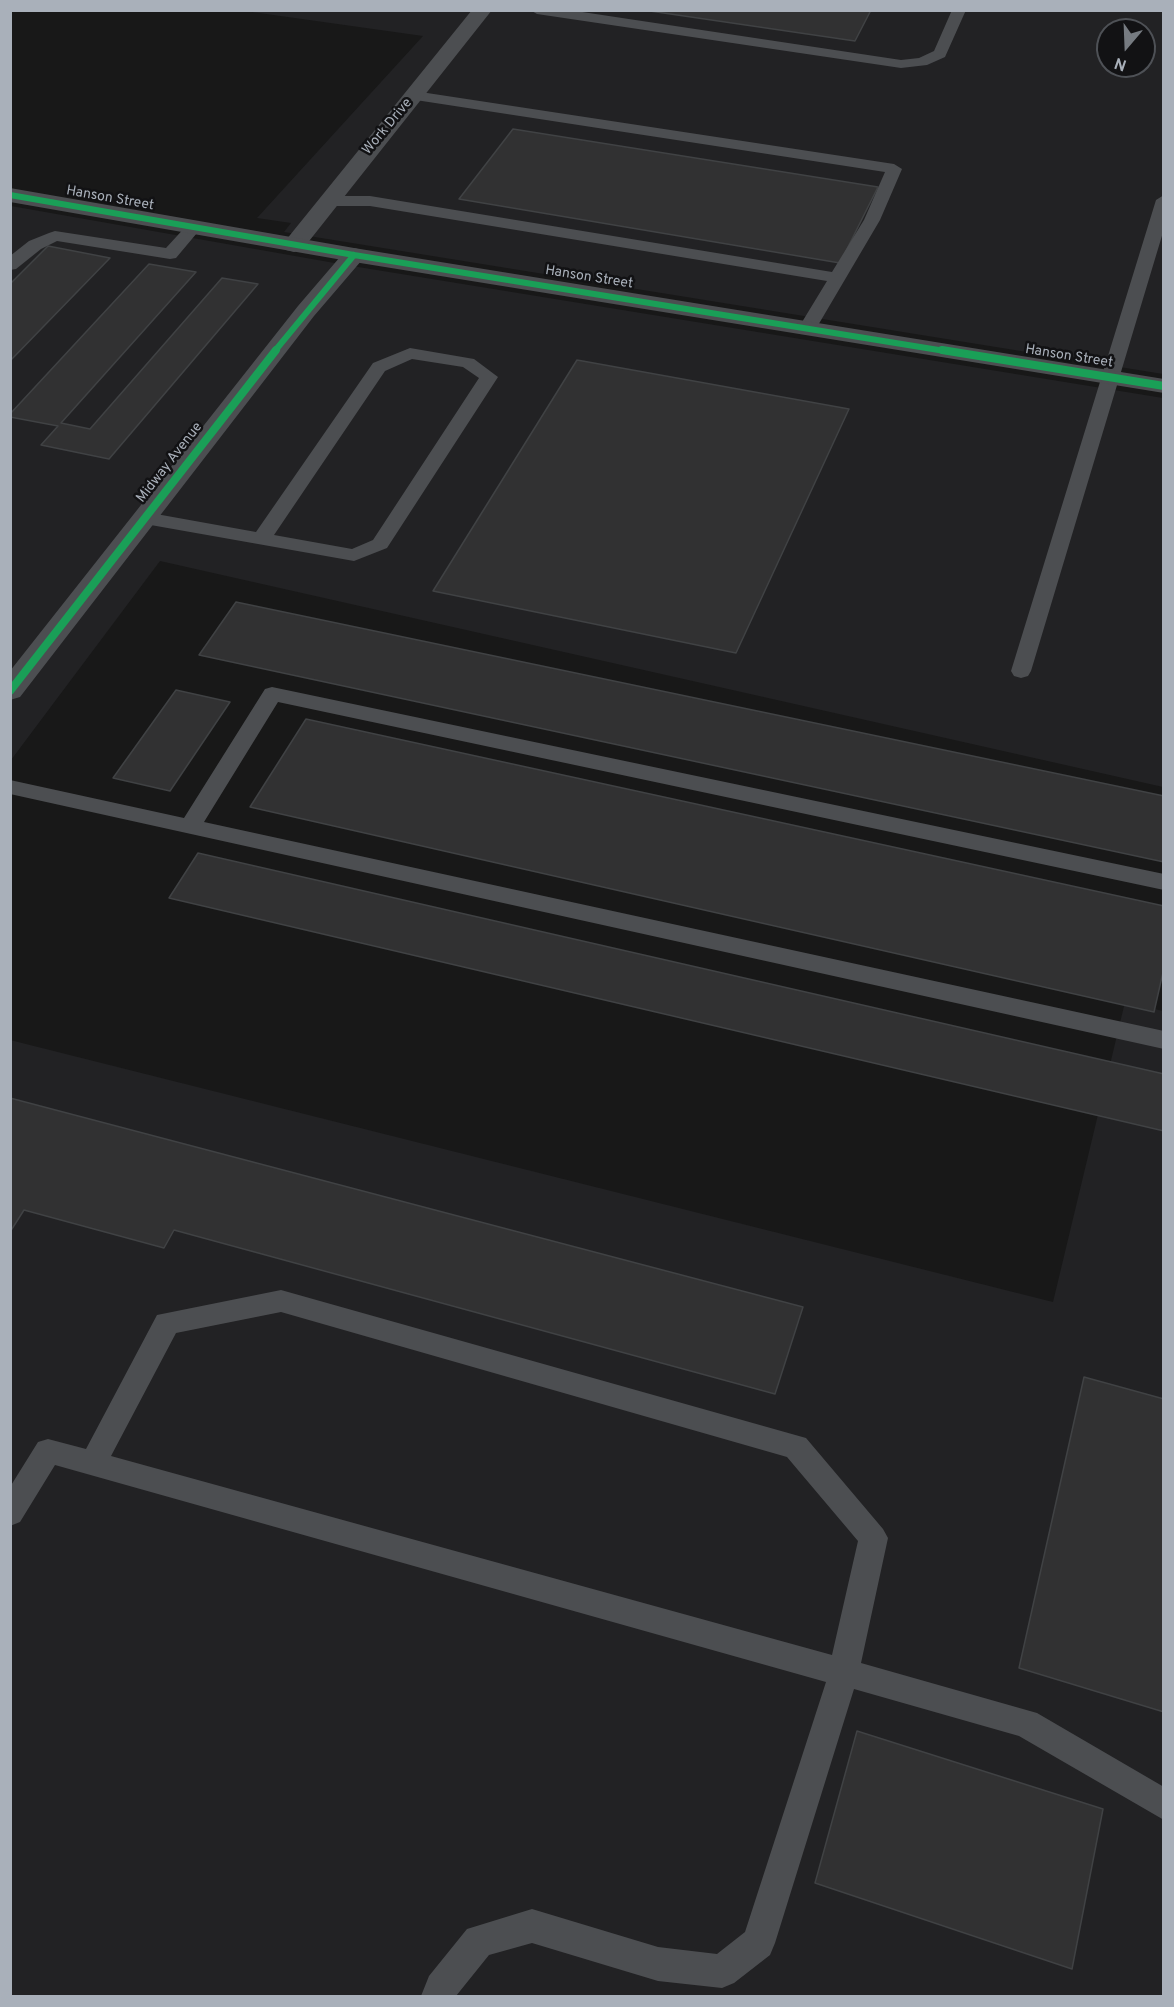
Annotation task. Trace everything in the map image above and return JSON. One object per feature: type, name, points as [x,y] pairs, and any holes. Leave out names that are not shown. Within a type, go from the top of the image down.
[{"type":"street","name":"Work Drive","points":[[294,245],[483,10]]},
{"type":"street","name":"Hanson Street","points":[[10,195],[354,255],[1164,386]]},
{"type":"street","name":"Midway Avenue","points":[[10,691],[306,311],[354,255]]},
{"type":"lane","points":[[537,10],[594,14],[901,64],[922,62],[940,54],[959,10]]},
{"type":"lane","points":[[414,96],[894,169],[872,220],[808,327]]},
{"type":"lane","points":[[1021,671],[1164,200]]},
{"type":"lane","points":[[328,201],[370,201],[838,278]]},
{"type":"lane","points":[[10,265],[35,245],[55,236],[170,254],[194,227]]},
{"type":"lane","points":[[145,518],[354,555],[380,544],[489,377],[468,363],[410,353],[380,367],[262,538]]},
{"type":"lane","points":[[190,826],[272,694],[1164,882]]},
{"type":"lane","points":[[10,787],[1164,1040]]},
{"type":"lane","points":[[93,1463],[167,1323],[281,1301],[796,1447],[873,1538],[844,1672],[758,1943],[722,1971],[658,1964],[532,1926],[479,1941],[441,1988],[438,1996]]},
{"type":"lane","points":[[10,1513],[48,1451],[1026,1723],[1164,1806]]},
{"type":"shaded area","points":[[245,11],[1163,11],[1163,374],[284,232],[291,223],[257,218],[423,36]]},
{"type":"shaded area","points":[[11,206],[346,265],[1163,398],[1163,787],[160,561],[11,760]]},
{"type":"shaded area","points":[[1125,1002],[1163,1011],[1163,1996],[11,1996],[10,1040],[1053,1302]]},
{"type":"building","points":[[643,10],[871,10],[855,41]]},
{"type":"building","points":[[513,129],[878,187],[840,263],[459,199]]},
{"type":"building","points":[[48,246],[110,258],[10,361],[10,284]]},
{"type":"building","points":[[149,264],[196,272],[61,423],[90,429],[222,278],[258,284],[109,459],[41,445],[58,426],[10,417],[10,414]]},
{"type":"building","points":[[577,360],[849,409],[736,653],[433,591]]},
{"type":"building","points":[[236,602],[1164,796],[1164,862],[199,655]]},
{"type":"building","points":[[176,690],[230,702],[170,791],[113,778]]},
{"type":"building","points":[[306,719],[1164,906],[1164,968],[1154,1012],[250,807]]},
{"type":"building","points":[[198,853],[1164,1074],[1164,1131],[169,898]]},
{"type":"building","points":[[10,1098],[803,1307],[775,1394],[174,1230],[164,1248],[24,1210],[10,1232]]},
{"type":"building","points":[[1084,1377],[1164,1399],[1164,1712],[1019,1668]]},
{"type":"building","points":[[857,1731],[1103,1809],[1072,1969],[815,1883]]},
{"type":"cycle path","points":[[10,195],[354,255],[1164,386]]},
{"type":"cycle path","points":[[10,691],[306,311],[354,255]]}]
